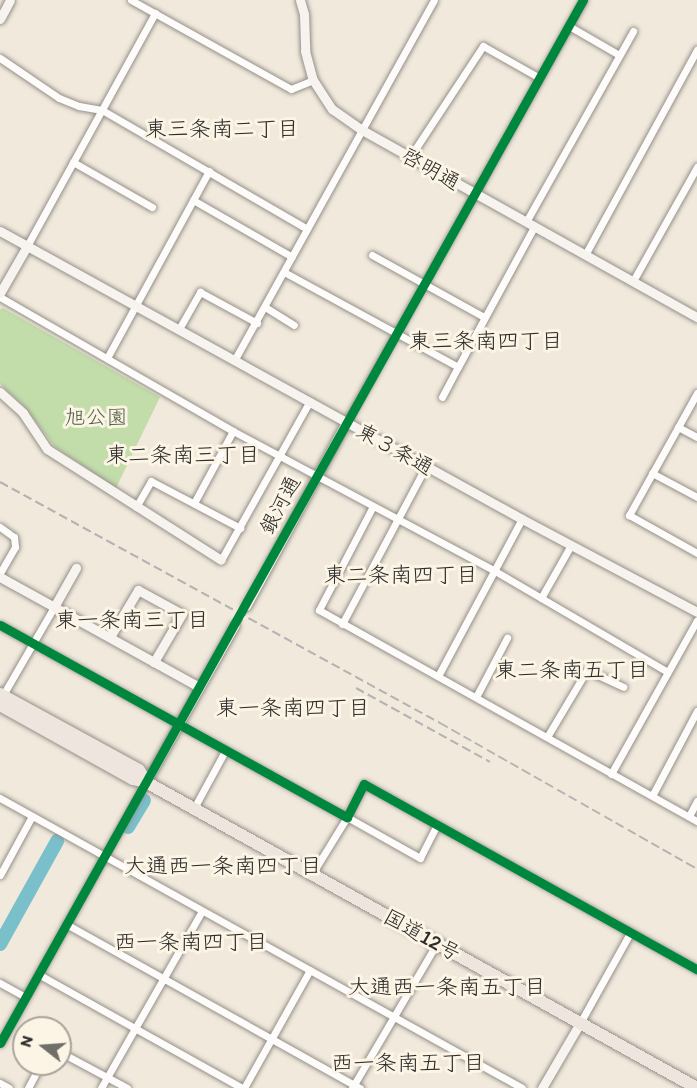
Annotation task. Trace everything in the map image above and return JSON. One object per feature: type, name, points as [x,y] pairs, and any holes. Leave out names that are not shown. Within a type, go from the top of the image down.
[{"type":"highway","name":"国道12号","points":[[1,698],[133,779],[146,782],[194,808],[696,1088]]},
{"type":"street","points":[[0,19],[10,0]]},
{"type":"street","points":[[131,0],[291,89],[314,80]]},
{"type":"street","name":"啓明通","points":[[300,0],[304,14],[305,51],[314,80],[332,109],[362,130],[410,158],[697,317]]},
{"type":"street","points":[[236,359],[434,0]]},
{"type":"street","points":[[346,421],[583,0]]},
{"type":"street","points":[[155,14],[0,295],[233,431],[495,571],[668,672]]},
{"type":"street","points":[[569,26],[619,55]]},
{"type":"street","points":[[442,397],[530,224],[633,31]]},
{"type":"street","points":[[410,158],[483,46],[538,77]]},
{"type":"street","points":[[585,255],[697,52]]},
{"type":"street","points":[[0,58],[59,98],[79,106],[102,110],[307,229]]},
{"type":"street","points":[[73,162],[152,207]]},
{"type":"street","points":[[633,281],[697,169]]},
{"type":"street","points":[[106,358],[209,171]]},
{"type":"street","points":[[194,200],[292,257]]},
{"type":"street","name":"東３条通","points":[[0,231],[236,359],[522,519],[697,612]]},
{"type":"street","points":[[372,255],[483,317]]},
{"type":"street","points":[[284,272],[458,367]]},
{"type":"street","points":[[179,329],[200,292],[257,323]]},
{"type":"street","points":[[265,307],[294,326]]},
{"type":"street","points":[[0,392],[23,413],[47,449],[221,560],[310,401]]},
{"type":"street","points":[[697,393],[629,515],[697,554]]},
{"type":"street","name":"銀河通","points":[[246,606],[346,421]]},
{"type":"street","points":[[678,427],[697,437]]},
{"type":"street","points":[[195,503],[233,431]]},
{"type":"street","points":[[342,624],[426,466]]},
{"type":"street","points":[[652,473],[697,497]]},
{"type":"street","points":[[136,507],[151,481],[240,528]]},
{"type":"street","points":[[372,507],[319,610],[697,821]]},
{"type":"street","points":[[438,676],[522,519]]},
{"type":"street","points":[[0,527],[14,537],[15,547],[0,575],[199,687]]},
{"type":"street","points":[[541,598],[571,545]]},
{"type":"street","points":[[1,698],[76,568]]},
{"type":"street","points":[[110,637],[138,590],[182,614],[154,662]]},
{"type":"street","points":[[611,774],[697,620]]},
{"type":"street","points":[[0,625],[420,858],[437,825]]},
{"type":"street","points":[[0,1043],[235,625]]},
{"type":"street","points":[[476,697],[507,638]]},
{"type":"street","points":[[547,737],[587,670],[623,687]]},
{"type":"street","points":[[652,794],[697,711]]},
{"type":"street","points":[[194,808],[225,751]]},
{"type":"street","points":[[312,874],[364,784],[697,969]]},
{"type":"street","points":[[0,798],[522,1088]]},
{"type":"street","points":[[689,816],[697,801]]},
{"type":"street","points":[[0,875],[32,816]]},
{"type":"street","points":[[101,1088],[202,911]]},
{"type":"street","points":[[66,924],[273,1038],[355,1087],[437,943]]},
{"type":"street","points":[[542,1088],[630,933]]},
{"type":"street","points":[[38,974],[243,1088],[310,970]]},
{"type":"street","points":[[0,983],[25,997]]},
{"type":"street","points":[[72,1059],[127,1088]]},
{"type":"street","points":[[0,1083],[9,1088]]},
{"type":"green space","name":"旭公園","points":[[3,308],[160,397],[116,488],[55,447],[24,406],[0,384],[0,309]]},
{"type":"waterway","points":[[128,827],[144,800]]},
{"type":"waterway","points":[[0,944],[57,841]]},
{"type":"tunnel","points":[[235,625],[246,606]]},
{"type":"railway","points":[[0,482],[440,723],[697,869]]},
{"type":"railway","points":[[356,688],[490,762]]},
{"type":"cycle path","points":[[0,1043],[583,0]]},
{"type":"cycle path","points":[[0,625],[347,817],[364,784],[697,969]]},
{"type":"district","name":"東三条南二丁目","points":[[222,129]]},
{"type":"district","name":"東三条南四丁目","points":[[486,341]]},
{"type":"district","name":"東二条南三丁目","points":[[183,455]]},
{"type":"district","name":"東二条南四丁目","points":[[401,575]]},
{"type":"district","name":"東一条南三丁目","points":[[132,620]]},
{"type":"district","name":"東二条南五丁目","points":[[572,670]]},
{"type":"district","name":"東一条南四丁目","points":[[293,708]]},
{"type":"district","name":"大通西一条南四丁目","points":[[223,866]]},
{"type":"district","name":"西一条南四丁目","points":[[191,942]]},
{"type":"district","name":"大通西一条南五丁目","points":[[447,987]]},
{"type":"district","name":"西一条南五丁目","points":[[408,1063]]}]
